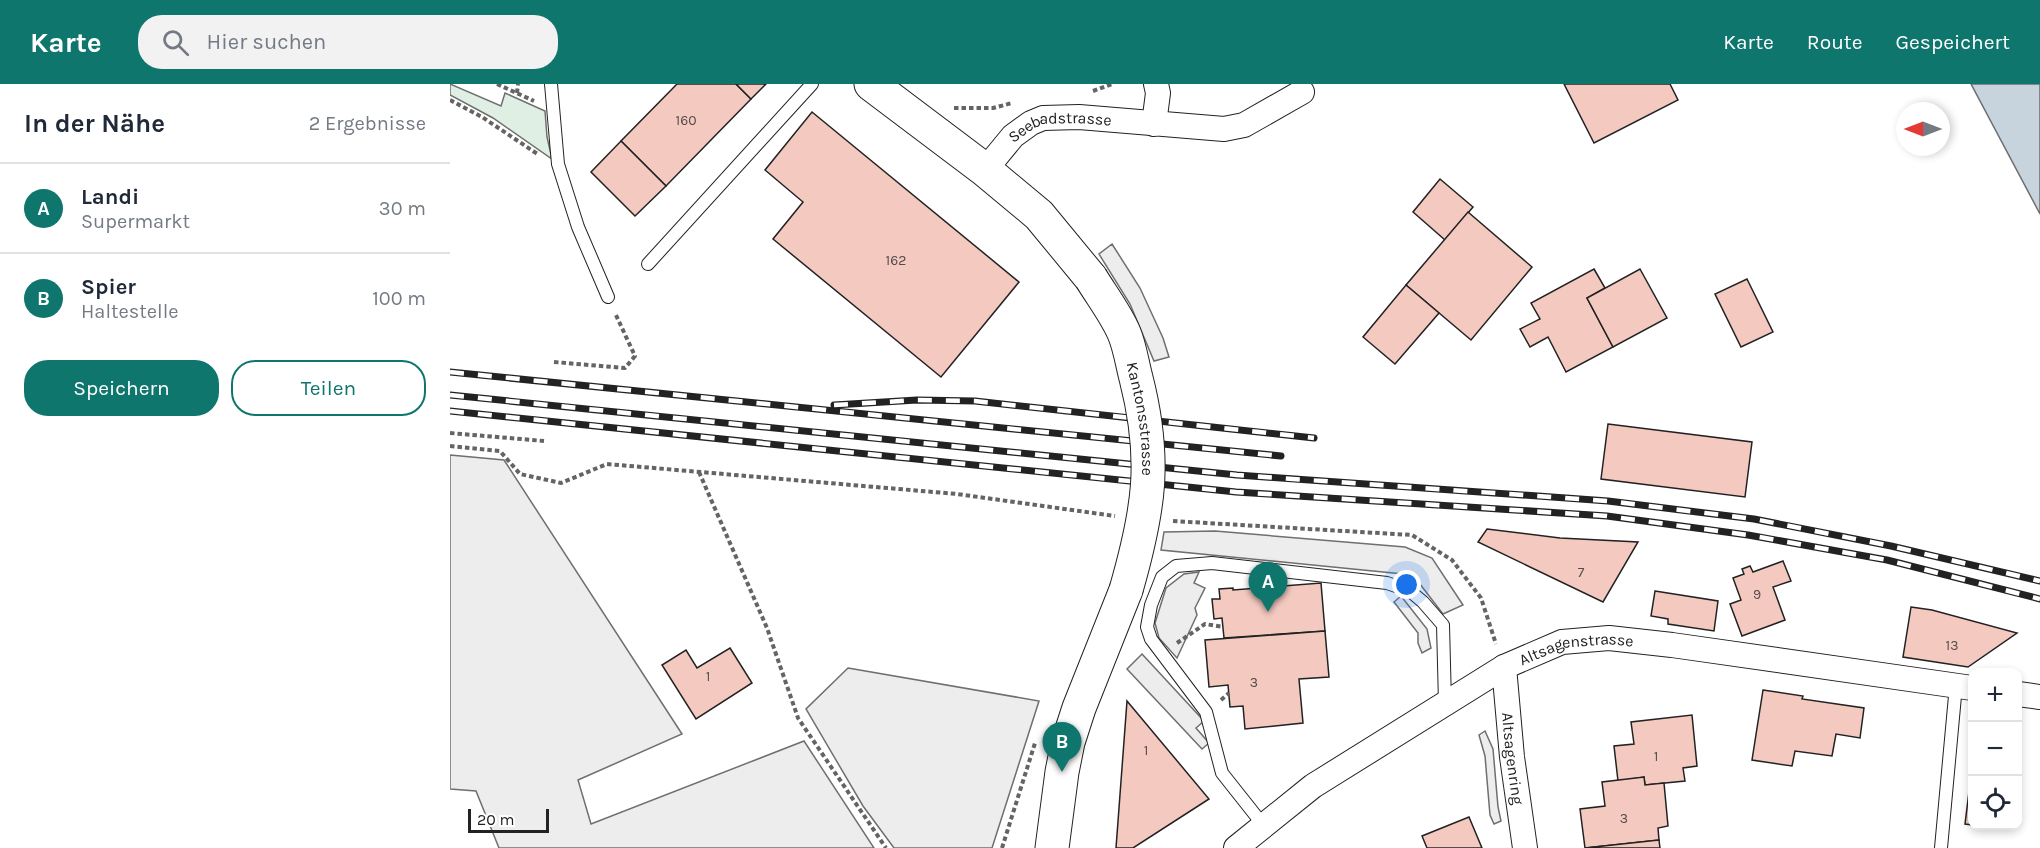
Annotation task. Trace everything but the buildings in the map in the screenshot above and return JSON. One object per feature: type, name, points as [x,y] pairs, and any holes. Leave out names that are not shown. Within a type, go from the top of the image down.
[{"type":"main road","name":"Kantonsstrasse","points":[[871,84],[985,170],[1039,215],[1091,278],[1124,333],[1147,427],[1149,477],[1143,527],[1126,590],[1079,708],[1068,742],[1052,848]]},
{"type":"street","points":[[1154,124],[1158,93],[1156,84]]},
{"type":"street","name":"Seebadstrasse","points":[[985,170],[1013,136],[1031,123],[1043,118],[1079,117],[1204,129],[1235,127],[1254,120],[1307,88]]},
{"type":"street","name":"Altsagenstrasse","points":[[1236,848],[1313,786],[1504,667],[1562,642],[1609,638],[1964,686]]},
{"type":"street","name":"Altsagenring","points":[[1504,667],[1512,757],[1526,848]]},
{"type":"street","points":[[2022,695],[2040,697]]},
{"type":"lane","points":[[551,84],[558,165],[578,227],[608,297]]},
{"type":"lane","points":[[648,264],[812,84]]},
{"type":"lane","points":[[1264,826],[1222,773],[1206,712],[1151,639],[1148,627],[1151,605],[1162,578],[1176,566],[1212,563],[1387,583],[1410,591],[1443,625],[1445,703]]},
{"type":"lane","points":[[1941,848],[1964,686]]},
{"type":"path","points":[[517,93],[518,84]]},
{"type":"path","points":[[1087,93],[1112,84]]},
{"type":"path","points":[[500,85],[552,108]]},
{"type":"path","points":[[450,100],[482,117],[542,158],[558,165]]},
{"type":"path","points":[[942,106],[966,109],[993,108],[1015,102]]},
{"type":"path","points":[[554,362],[626,368],[634,356],[608,297]]},
{"type":"path","points":[[450,433],[544,441]]},
{"type":"path","points":[[450,446],[500,451],[520,474],[561,483],[607,464],[957,494],[1121,516]]},
{"type":"path","points":[[699,472],[767,628],[798,718],[885,848]]},
{"type":"path","points":[[1167,520],[1412,535],[1452,560],[1481,598],[1504,667]]},
{"type":"path","points":[[1161,653],[1205,624],[1223,627]]},
{"type":"green space","points":[[450,84],[501,106],[505,93],[545,111],[552,159],[493,118],[450,95]]},
{"type":"shaded area","points":[[1971,84],[2040,84],[2040,214]]},
{"type":"shaded area","points":[[1112,244],[1140,288],[1163,338],[1169,357],[1154,361],[1130,304],[1099,254]]},
{"type":"shaded area","points":[[450,455],[504,460],[682,734],[578,780],[591,824],[804,741],[874,848],[499,848],[476,791],[450,789]]},
{"type":"shaded area","points":[[1215,531],[1405,547],[1432,558],[1463,605],[1443,614],[1413,575],[1161,550],[1164,532]]},
{"type":"shaded area","points":[[1199,572],[1194,583],[1205,588],[1195,608],[1197,615],[1177,658],[1159,638],[1155,623],[1166,588],[1184,574]]},
{"type":"shaded area","points":[[1401,596],[1427,629],[1431,648],[1422,653],[1418,643],[1418,633],[1394,602]]},
{"type":"shaded area","points":[[1142,654],[1204,721],[1196,728],[1209,743],[1202,749],[1127,669]]},
{"type":"shaded area","points":[[848,668],[1039,701],[992,848],[894,848],[863,806],[806,709]]},
{"type":"shaded area","points":[[1485,731],[1493,749],[1501,821],[1494,824],[1490,815],[1485,756],[1479,735]]},
{"type":"railway","points":[[450,372],[1281,456]]},
{"type":"railway","points":[[450,395],[1237,475],[1608,501],[1754,519],[1891,546],[2040,581]]},
{"type":"railway","points":[[834,405],[917,400],[975,401],[1314,438]]},
{"type":"railway","points":[[450,411],[1236,492],[1607,516],[1748,535],[1887,560],[2040,599]]},
{"type":"place","name":"Landi","points":[[1268,612]]},
{"type":"place","name":"Spier","points":[[1062,772]]}]
